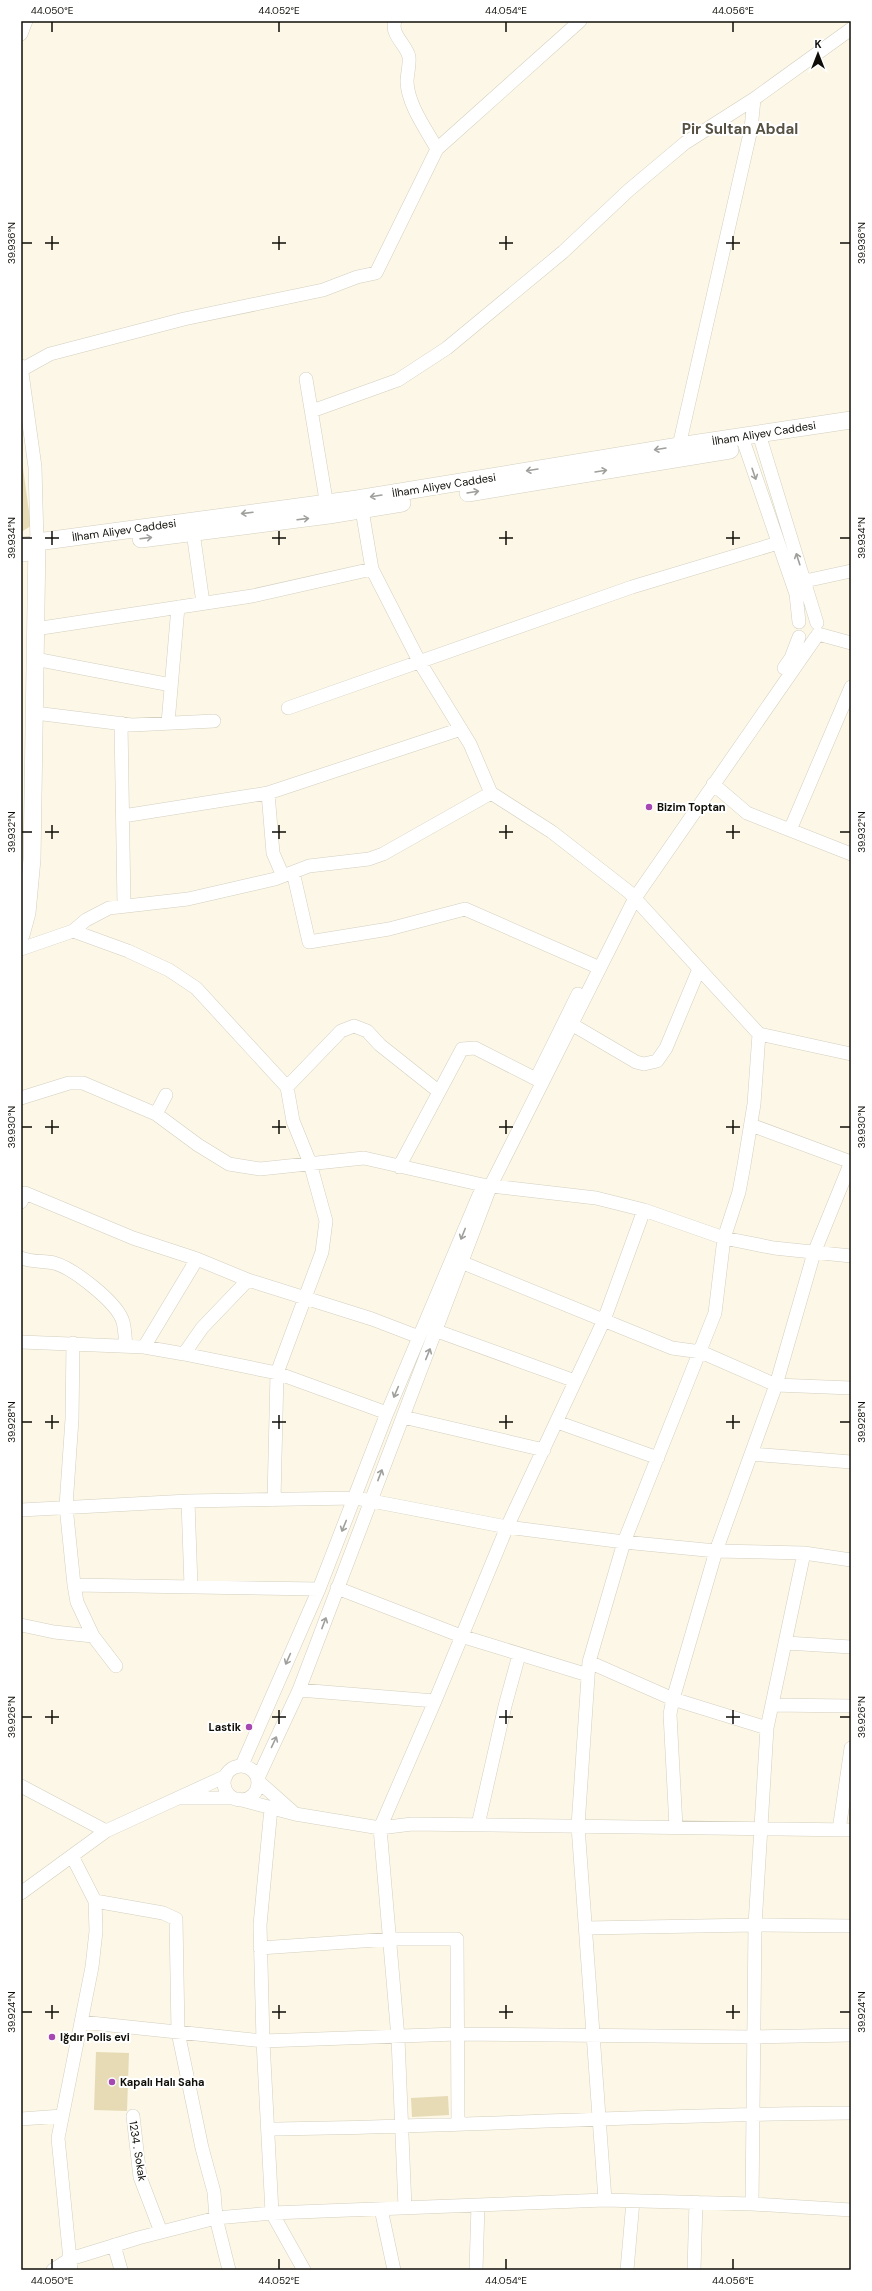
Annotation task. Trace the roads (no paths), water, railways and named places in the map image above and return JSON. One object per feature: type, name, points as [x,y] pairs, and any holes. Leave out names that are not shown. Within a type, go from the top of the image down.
[{"type":"main road","name":"İlham Aliyev Caddesi","points":[[761,440],[851,420]]},
{"type":"main road","name":"İlham Aliyev Caddesi","points":[[32,546],[359,505],[744,442],[851,431]]},
{"type":"main road","name":"İlham Aliyev Caddesi","points":[[359,505],[679,446],[744,442]]},
{"type":"main road","name":"İlham Aliyev Caddesi","points":[[32,546],[193,532],[328,509]]},
{"type":"main road","points":[[21,935],[27,913],[32,859],[35,629],[32,546]]},
{"type":"street","points":[[21,34],[26,21]]},
{"type":"street","points":[[395,21],[393,25],[398,40],[409,56],[407,82],[410,98],[437,149]]},
{"type":"street","points":[[21,555],[32,546],[35,467],[21,368],[50,354],[184,319],[323,290],[357,277],[376,273],[437,149],[580,21]]},
{"type":"street","points":[[312,411],[398,380],[447,348],[562,252],[629,190],[674,153],[754,99],[851,29]]},
{"type":"street","points":[[679,446],[750,129],[754,99]]},
{"type":"street","points":[[306,379],[328,509]]},
{"type":"street","points":[[487,1185],[573,1025],[632,895],[713,784],[817,631],[805,581],[761,440]]},
{"type":"street","points":[[242,1765],[356,1498],[387,1413],[419,1337],[457,1261],[487,1185],[536,1079],[593,965],[632,895],[791,658],[799,637],[797,631],[799,622],[796,594],[744,442]]},
{"type":"street","points":[[359,505],[372,569],[419,661],[470,744],[491,793],[552,832],[632,895],[759,1034],[851,1054]]},
{"type":"street","points":[[193,532],[203,604]]},
{"type":"street","points":[[288,708],[632,587],[778,543]]},
{"type":"street","points":[[35,629],[252,596],[372,569]]},
{"type":"street","points":[[805,581],[851,571]]},
{"type":"street","points":[[168,723],[178,607]]},
{"type":"street","points":[[799,622],[808,619],[817,631],[851,643]]},
{"type":"street","points":[[799,637],[809,641],[817,631]]},
{"type":"street","points":[[35,659],[171,685]]},
{"type":"street","points":[[790,830],[851,687]]},
{"type":"street","points":[[35,713],[121,723],[214,721]]},
{"type":"street","points":[[121,723],[124,906]]},
{"type":"street","points":[[123,816],[268,793],[460,729]]},
{"type":"street","points":[[713,784],[747,813],[851,854]]},
{"type":"street","points":[[268,793],[273,853],[288,874],[309,942],[389,929],[465,909],[593,965]]},
{"type":"street","points":[[21,949],[72,931],[86,920],[109,908],[188,899],[288,874],[309,866],[369,859],[383,854],[491,793]]},
{"type":"street","points":[[72,931],[128,951],[169,970],[196,988],[287,1087],[293,1121],[310,1163],[326,1221],[326,1229],[322,1252],[277,1373],[274,1500]]},
{"type":"street","points":[[573,1025],[636,1062],[644,1064],[657,1060],[666,1048],[699,969]]},
{"type":"street","points":[[287,1087],[341,1031],[354,1026],[367,1031],[380,1045],[438,1092]]},
{"type":"street","points":[[605,2200],[578,1826],[588,1668],[624,1542],[702,1352],[715,1313],[724,1238],[739,1192],[750,1125],[759,1034]]},
{"type":"street","points":[[399,1167],[462,1049],[468,1047],[475,1048],[536,1079]]},
{"type":"street","points":[[21,1098],[69,1083],[82,1083],[156,1114],[198,1145],[229,1164],[260,1169],[364,1158],[399,1167],[487,1185],[583,1196],[644,1210],[724,1238],[774,1248],[851,1256]]},
{"type":"street","points":[[156,1114],[166,1095]]},
{"type":"street","points":[[676,1827],[670,1714],[673,1699],[716,1551],[776,1385],[814,1253],[851,1162],[750,1125]]},
{"type":"street","points":[[21,1202],[25,1193],[133,1238],[197,1259],[248,1280],[305,1300],[372,1319],[419,1337]]},
{"type":"street","points":[[406,2208],[398,2038],[391,1939],[380,1828],[435,1701],[460,1636],[507,1527],[604,1320],[644,1210]]},
{"type":"street","points":[[21,1258],[30,1261],[54,1263],[70,1269],[98,1289],[123,1320],[126,1346]]},
{"type":"street","points":[[144,1346],[197,1259]]},
{"type":"street","points":[[457,1261],[672,1348],[702,1352],[776,1385],[851,1388]]},
{"type":"street","points":[[173,1798],[244,1800],[253,1795],[258,1780],[299,1690],[370,1500],[437,1331],[457,1261]]},
{"type":"street","points":[[184,1354],[202,1328],[248,1280]]},
{"type":"street","points":[[437,1331],[575,1381]]},
{"type":"street","points":[[21,1342],[144,1346],[277,1373],[387,1413]]},
{"type":"street","points":[[73,1343],[72,1419],[66,1506],[74,1585],[77,1602],[93,1636],[116,1666]]},
{"type":"street","points":[[403,1417],[544,1450]]},
{"type":"street","points":[[557,1422],[658,1458]]},
{"type":"street","points":[[751,1454],[851,1462]]},
{"type":"street","points":[[21,1510],[66,1506],[188,1501],[356,1498],[507,1527],[624,1542],[716,1551],[804,1553],[851,1560]]},
{"type":"street","points":[[188,1501],[191,1586]]},
{"type":"street","points":[[752,2204],[755,2114],[755,1925],[767,1728],[804,1553]]},
{"type":"street","points":[[74,1585],[318,1589]]},
{"type":"street","points":[[337,1588],[460,1636],[519,1655],[588,1668],[673,1699],[767,1728]]},
{"type":"street","points":[[21,1625],[67,1634],[93,1636]]},
{"type":"street","points":[[786,1643],[851,1647]]},
{"type":"street","points":[[478,1825],[499,1728],[519,1655]]},
{"type":"street","points":[[299,1690],[435,1701]]},
{"type":"street","points":[[772,1705],[851,1706]]},
{"type":"street","points":[[295,1814],[258,1780],[252,1769],[242,1765],[232,1768],[226,1776],[224,1786],[236,1799],[295,1814],[380,1828],[412,1824],[845,1830],[851,1748]]},
{"type":"street","points":[[21,1893],[106,1831],[173,1798],[226,1776]]},
{"type":"street","points":[[21,1786],[106,1831]]},
{"type":"street","points":[[271,1808],[261,1908],[260,1948],[263,2041],[272,2213],[304,2270]]},
{"type":"street","points":[[70,2264],[58,2138],[92,1967],[96,1931],[95,1902],[72,1856]]},
{"type":"street","points":[[95,1902],[163,1913],[176,1919],[178,2032],[202,2148],[214,2192],[216,2218],[229,2270]]},
{"type":"street","points":[[586,1928],[755,1925],[851,1926]]},
{"type":"street","points":[[260,1948],[391,1939],[457,1939],[458,2123]]},
{"type":"street","points":[[81,2022],[263,2041],[398,2038],[457,2034],[754,2037],[851,2035]]},
{"type":"street","points":[[268,2129],[402,2128],[458,2123],[600,2118],[851,2113]]},
{"type":"street","points":[[21,2119],[62,2116]]},
{"type":"street","name":"1234 . Sokak","points":[[133,2116],[140,2177],[161,2232]]},
{"type":"street","points":[[53,2270],[114,2245],[161,2232],[216,2218],[272,2213],[381,2210],[605,2200],[752,2204],[851,2210]]},
{"type":"street","points":[[627,2270],[633,2200]]},
{"type":"street","points":[[694,2270],[696,2202]]},
{"type":"street","points":[[476,2270],[478,2205]]},
{"type":"street","points":[[381,2210],[394,2270]]},
{"type":"street","points":[[114,2245],[121,2270]]},
{"type":"place","name":"Bizim Toptan","points":[[649,807]]},
{"type":"place","name":"Lastik","points":[[249,1727]]},
{"type":"place","name":"Iğdır Polis evi","points":[[52,2037]]},
{"type":"place","name":"Kapalı Halı Saha","points":[[112,2082]]},
{"type":"district","name":"Pir Sultan Abdal","points":[[740,129]]}]
